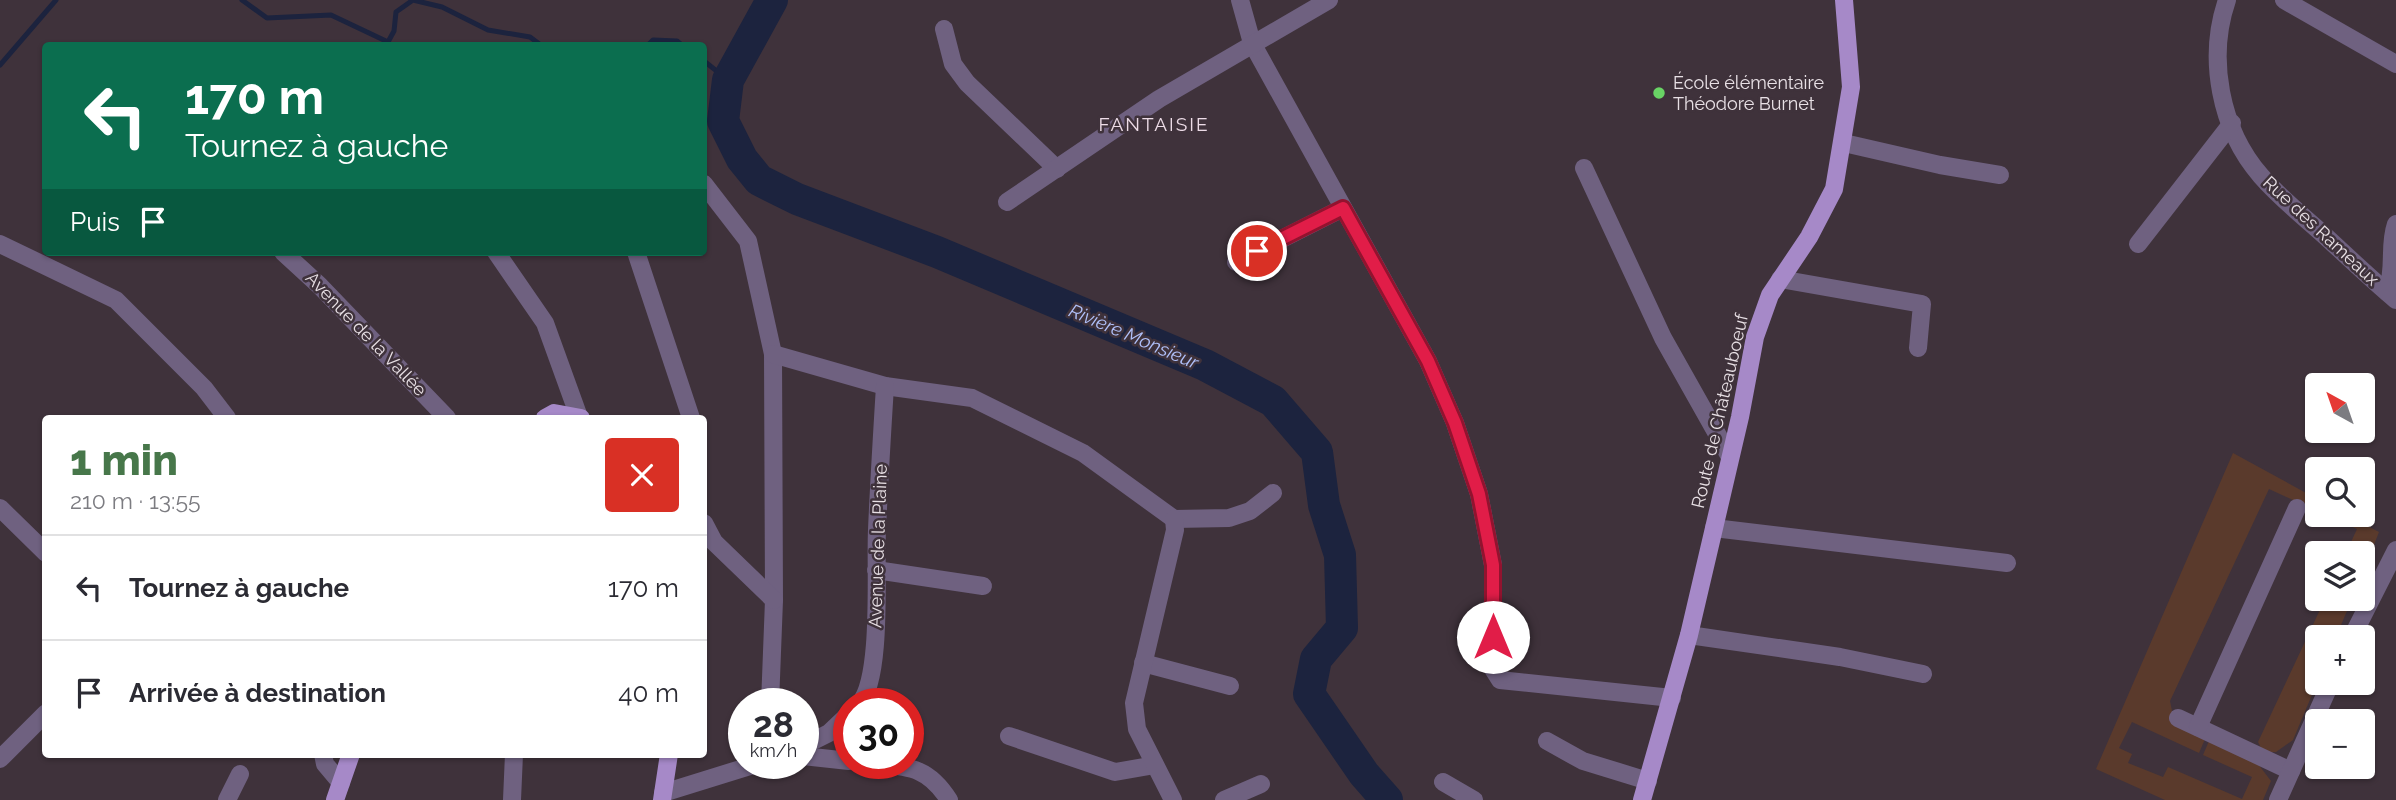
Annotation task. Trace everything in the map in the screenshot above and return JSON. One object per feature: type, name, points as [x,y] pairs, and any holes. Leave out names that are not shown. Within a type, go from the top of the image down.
[{"type":"main road","name":"Route de Châteauboeuf","points":[[1643,800],[1689,635],[1755,337],[1770,295],[1809,237],[1834,189],[1844,143],[1851,86],[1844,0]]},
{"type":"main road","points":[[338,792],[350,758]]},
{"type":"main road","points":[[662,797],[668,758]]},
{"type":"street","points":[[1240,0],[1252,43],[1428,361],[1455,423],[1479,494],[1493,565],[1493,669],[1496,675],[1500,680],[1672,698]]},
{"type":"street","points":[[1007,202],[1159,99],[1329,0]]},
{"type":"street","name":"Rue des Rameaux","points":[[2227,0],[2216,50],[2217,74],[2232,123],[2260,175],[2392,296]]},
{"type":"street","points":[[2284,0],[2396,64]]},
{"type":"street","points":[[944,29],[953,64],[967,83],[1057,169]]},
{"type":"street","points":[[2138,244],[2232,123]]},
{"type":"street","points":[[1844,143],[1940,165],[2000,175]]},
{"type":"street","points":[[1584,168],[1663,338],[1730,457]]},
{"type":"street","points":[[707,188],[748,241],[773,354],[774,600],[771,688]]},
{"type":"street","points":[[1236,262],[1343,208]]},
{"type":"street","points":[[2392,296],[2392,236],[2396,224]]},
{"type":"street","points":[[0,244],[116,300],[204,388],[225,415]]},
{"type":"street","name":"Avenue de la Vallée","points":[[287,256],[320,286],[444,415]]},
{"type":"street","points":[[499,256],[545,323],[579,415]]},
{"type":"street","points":[[637,256],[690,415]]},
{"type":"street","points":[[1780,279],[1922,304],[1918,348]]},
{"type":"street","points":[[773,354],[885,386],[972,398],[1083,453],[1174,519],[1229,519],[1251,511],[1273,493]]},
{"type":"street","name":"Avenue de la Plaine","points":[[866,688],[870,678],[876,633],[876,570],[885,386]]},
{"type":"street","points":[[0,508],[7,527],[42,550]]},
{"type":"street","points":[[2198,727],[2297,508]]},
{"type":"street","points":[[1165,797],[1155,765],[1137,729],[1134,703],[1175,530],[1174,519]]},
{"type":"street","points":[[1714,528],[2007,563]]},
{"type":"street","points":[[707,529],[714,542],[774,600]]},
{"type":"street","points":[[2358,625],[2396,550]]},
{"type":"street","points":[[876,570],[982,586]]},
{"type":"street","points":[[1689,635],[1923,674]]},
{"type":"street","points":[[1143,663],[1230,686]]},
{"type":"street","points":[[2278,800],[2325,695]]},
{"type":"street","points":[[0,759],[42,717]]},
{"type":"street","points":[[2178,718],[2291,771]]},
{"type":"street","points":[[1009,736],[1115,772],[1155,765]]},
{"type":"street","points":[[1547,741],[1583,761],[1648,781]]},
{"type":"street","points":[[324,758],[338,792]]},
{"type":"street","points":[[512,800],[514,758]]},
{"type":"street","points":[[924,773],[939,784],[948,800]]},
{"type":"street","points":[[227,800],[240,774]]},
{"type":"street","points":[[662,797],[728,774]]},
{"type":"street","points":[[1443,782],[1474,800]]},
{"type":"street","points":[[1224,800],[1261,784]]},
{"type":"shaded area","points":[[2233,453],[2305,492],[2305,506],[2269,489],[2170,701],[2175,725],[2205,739],[2199,753],[2132,722],[2119,748],[2132,754],[2128,763],[2163,777],[2168,767],[2242,799],[2252,777],[2203,755],[2209,741],[2258,764],[2271,781],[2263,800],[2165,800],[2096,769]]},
{"type":"shaded area","points":[[2353,527],[2369,527],[2379,532],[2375,542],[2352,541],[2357,529]]},
{"type":"shaded area","points":[[2319,611],[2347,611],[2341,625],[2313,625]]},
{"type":"shaded area","points":[[2305,642],[2305,695],[2312,695],[2293,740],[2276,752],[2263,752],[2258,742]]},
{"type":"waterway","points":[[0,65],[56,0]]},
{"type":"waterway","points":[[242,0],[267,18],[331,15],[388,42]]},
{"type":"waterway","points":[[388,42],[394,31],[396,12],[413,0],[442,7],[488,30],[530,37],[537,42]]},
{"type":"waterway","name":"Rivière Monsieur","points":[[772,0],[728,80],[723,121],[742,159],[759,180],[797,199],[937,252],[1205,365],[1273,401],[1317,452],[1324,505],[1340,555],[1342,628],[1316,659],[1309,694],[1364,774],[1387,800]]},
{"type":"waterway","points":[[651,42],[678,42]]},
{"type":"waterway","points":[[707,63],[728,80]]},
{"type":"place","name":"École élémentaire Théodore Burnet","points":[[1659,93]]},
{"type":"district","name":"FANTAISIE","points":[[1154,124]]},
{"type":"route","points":[[1257,251],[1343,208],[1428,361],[1455,423],[1479,494],[1493,565],[1493,637]]}]
